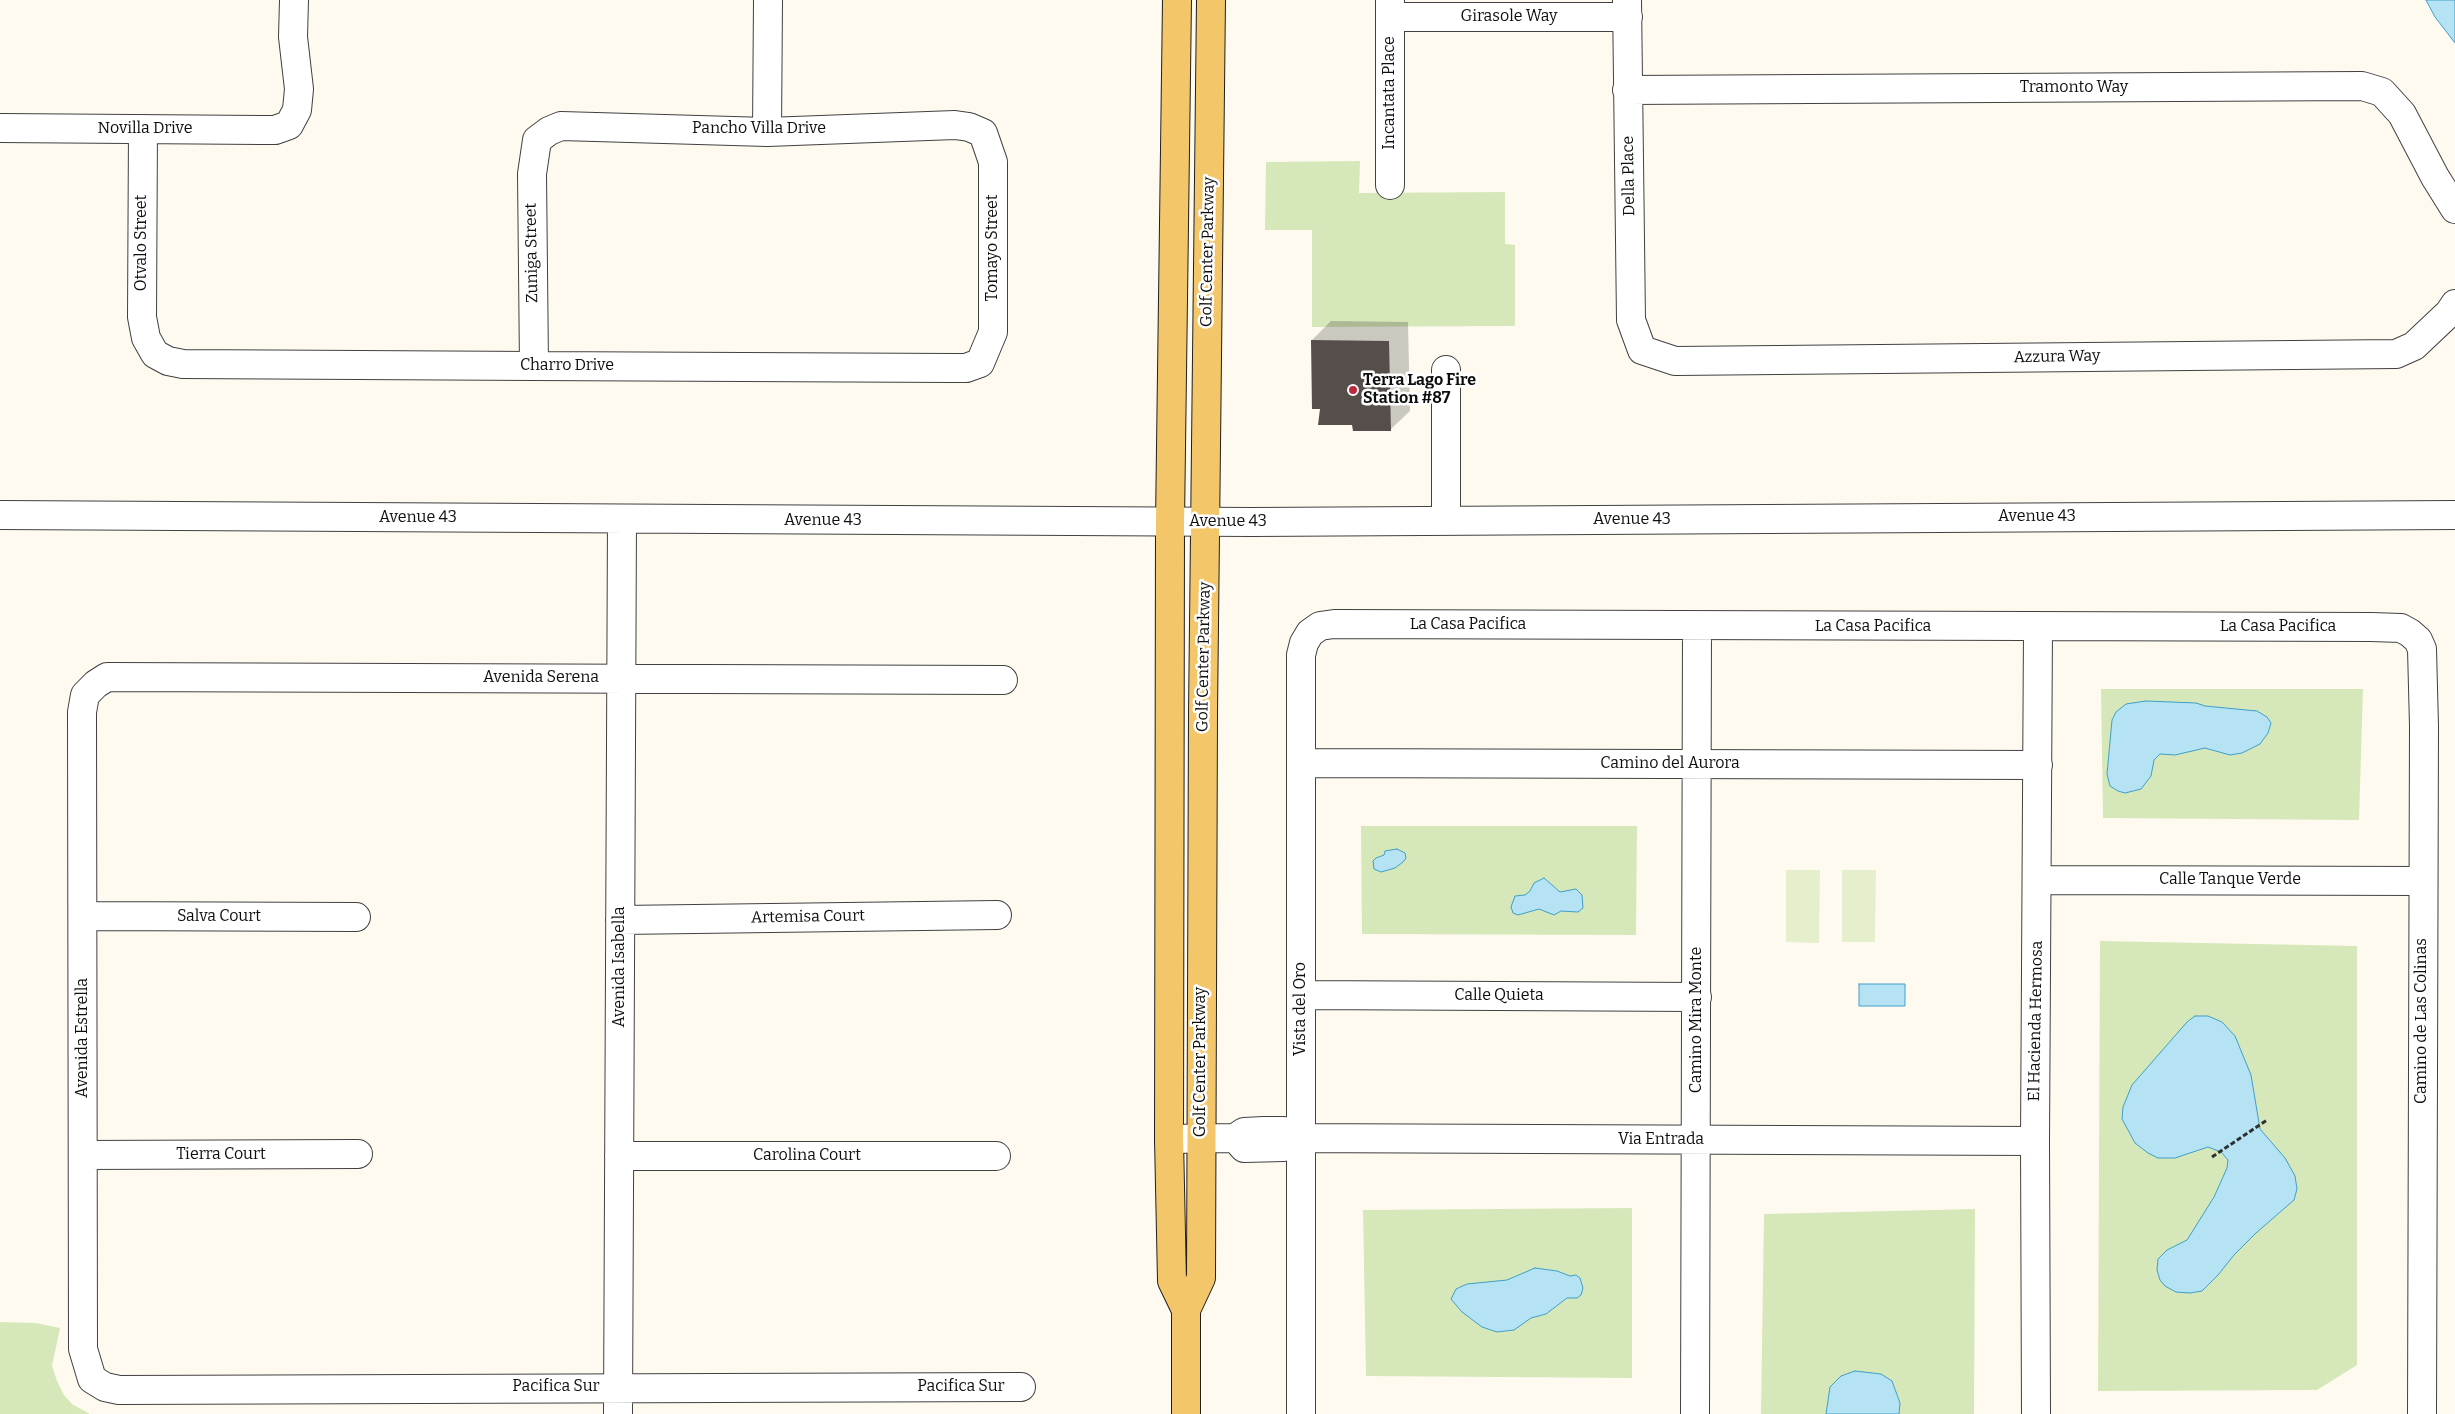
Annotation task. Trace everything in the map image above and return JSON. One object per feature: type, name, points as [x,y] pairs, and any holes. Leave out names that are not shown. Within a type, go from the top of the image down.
[{"type":"main road","name":"Golf Center Parkway","points":[[1177,0],[1170,522],[1169,1139],[1172,1281],[1186,1310]]},
{"type":"main road","name":"Golf Center Parkway","points":[[1186,1414],[1186,1310],[1201,1278],[1211,0]]},
{"type":"street","name":"Novilla Drive","points":[[0,128],[268,130],[288,125],[296,110],[299,89],[293,37],[294,0]]},
{"type":"street","points":[[767,132],[768,0]]},
{"type":"street","name":"Girasole Way","points":[[1390,8],[1628,8]]},
{"type":"street","name":"Incantata Place","points":[[1390,8],[1390,186]]},
{"type":"street","name":"Della Place","points":[[1628,8],[1627,90],[1631,320],[1642,350]]},
{"type":"street","name":"Tramonto Way","points":[[1627,90],[2362,86],[2382,92],[2402,114],[2435,177],[2455,209]]},
{"type":"street","name":"Pancho Villa Drive","points":[[538,140],[561,126],[767,132],[955,125],[969,127],[983,133]]},
{"type":"street","name":"Otvalo Street","points":[[143,129],[142,317],[146,338],[155,354]]},
{"type":"street","name":"Tomayo Street","points":[[980,363],[993,332],[993,162],[983,133]]},
{"type":"street","name":"Zuniga Street","points":[[534,366],[532,174],[538,140]]},
{"type":"street","name":"Azzura Way","points":[[1642,350],[1676,361],[2396,354],[2414,346],[2449,313],[2455,304]]},
{"type":"street","name":"Charro Drive","points":[[155,354],[168,361],[182,364],[966,368],[980,363]]},
{"type":"street","points":[[1446,370],[1446,521]]},
{"type":"street","name":"Avenue 43","points":[[0,515],[1206,522],[2455,514]]},
{"type":"street","name":"Avenida Isabella","points":[[618,1414],[622,520]]},
{"type":"street","name":"La Casa Pacifica","points":[[1334,624],[2371,627],[2401,628],[2410,633]]},
{"type":"street","name":"Vista del Oro","points":[[1301,1414],[1294,1138],[1301,994],[1301,655],[1304,643],[1310,634],[1320,626],[1334,624]]},
{"type":"street","name":"Camino Mira Monte","points":[[1695,1414],[1697,626]]},
{"type":"street","name":"El Hacienda Hermosa","points":[[2036,1414],[2035,1141],[2038,627]]},
{"type":"street","name":"Camino de Las Colinas","points":[[2410,633],[2418,640],[2422,664],[2422,1414]]},
{"type":"street","name":"Avenida Serena","points":[[85,694],[96,684],[107,678],[1003,680]]},
{"type":"street","name":"Avenida Estrella","points":[[85,694],[82,712],[83,1350],[92,1380]]},
{"type":"street","name":"Camino del Aurora","points":[[1302,763],[2038,765]]},
{"type":"street","name":"Calle Tanque Verde","points":[[2038,880],[2422,881]]},
{"type":"street","name":"Artemisa Court","points":[[620,920],[997,915]]},
{"type":"street","name":"Salva Court","points":[[83,916],[356,918]]},
{"type":"street","name":"Calle Quieta","points":[[1301,994],[1697,997]]},
{"type":"street","name":"Via Entrada","points":[[1169,1139],[1235,1138],[1244,1148],[1284,1147],[1294,1138],[2035,1141]]},
{"type":"street","name":"Tierra Court","points":[[83,1155],[358,1154]]},
{"type":"street","name":"Carolina Court","points":[[619,1156],[996,1156]]},
{"type":"street","name":"Pacifica Sur","points":[[92,1380],[105,1387],[119,1390],[1022,1387]]},
{"type":"path","points":[[2212,1157],[2267,1120]]},
{"type":"green space","points":[[1360,161],[1359,193],[1505,192],[1505,244],[1515,245],[1515,326],[1312,327],[1312,230],[1265,230],[1266,162]]},
{"type":"green space","points":[[2101,689],[2363,689],[2359,820],[2103,818]]},
{"type":"green space","points":[[1361,826],[1637,826],[1636,935],[1362,934]]},
{"type":"green space","points":[[1786,870],[1820,870],[1819,943],[1786,942]]},
{"type":"green space","points":[[1842,870],[1876,870],[1875,942],[1842,942]]},
{"type":"green space","points":[[2100,941],[2357,946],[2357,1365],[2317,1390],[2098,1391]]},
{"type":"green space","points":[[1632,1208],[1632,1378],[1366,1376],[1363,1210]]},
{"type":"green space","points":[[1975,1209],[1974,1414],[1761,1414],[1764,1214]]},
{"type":"green space","points":[[0,1322],[36,1323],[60,1328],[52,1366],[57,1381],[64,1395],[72,1404],[90,1414],[0,1414]]},
{"type":"water","points":[[2426,0],[2455,0],[2455,43],[2435,17]]},
{"type":"water","points":[[2146,701],[2196,703],[2205,706],[2257,711],[2267,717],[2271,723],[2268,733],[2260,744],[2242,753],[2230,755],[2205,748],[2175,755],[2160,754],[2154,760],[2151,776],[2141,789],[2125,793],[2110,786],[2107,774],[2112,720],[2116,712],[2126,704]]},
{"type":"water","points":[[1397,849],[1405,853],[1406,858],[1403,862],[1395,868],[1381,872],[1374,869],[1373,861],[1376,858],[1384,855],[1385,851]]},
{"type":"water","points":[[1544,878],[1560,892],[1576,889],[1582,895],[1583,908],[1578,912],[1561,911],[1554,915],[1539,909],[1518,915],[1513,913],[1511,907],[1515,896],[1525,895],[1530,891],[1534,883]]},
{"type":"water","points":[[1859,984],[1905,984],[1905,1006],[1859,1006]]},
{"type":"water","points":[[2195,1016],[2208,1016],[2222,1022],[2235,1036],[2251,1075],[2260,1129],[2285,1158],[2295,1176],[2297,1189],[2294,1200],[2256,1233],[2202,1291],[2190,1293],[2176,1292],[2165,1286],[2160,1280],[2157,1270],[2158,1259],[2167,1250],[2187,1240],[2214,1197],[2227,1168],[2228,1160],[2221,1152],[2208,1147],[2175,1158],[2158,1158],[2135,1143],[2122,1119],[2123,1107],[2132,1085],[2187,1022]]},
{"type":"water","points":[[1535,1268],[1557,1271],[1570,1276],[1576,1275],[1580,1278],[1583,1288],[1581,1295],[1577,1298],[1567,1298],[1546,1314],[1531,1318],[1514,1330],[1497,1332],[1482,1327],[1462,1312],[1451,1299],[1456,1289],[1467,1284],[1507,1280]]},
{"type":"water","points":[[1855,1371],[1881,1374],[1892,1381],[1900,1403],[1899,1414],[1826,1414],[1830,1387],[1841,1376]]},
{"type":"building","name":"Terra Lago Fire Station #87","points":[[1311,340],[1389,341],[1391,431],[1353,431],[1352,425],[1318,425],[1320,409],[1312,409]]},
{"type":"place","name":"Terra Lago Fire Station #87","points":[[1353,390]]}]
